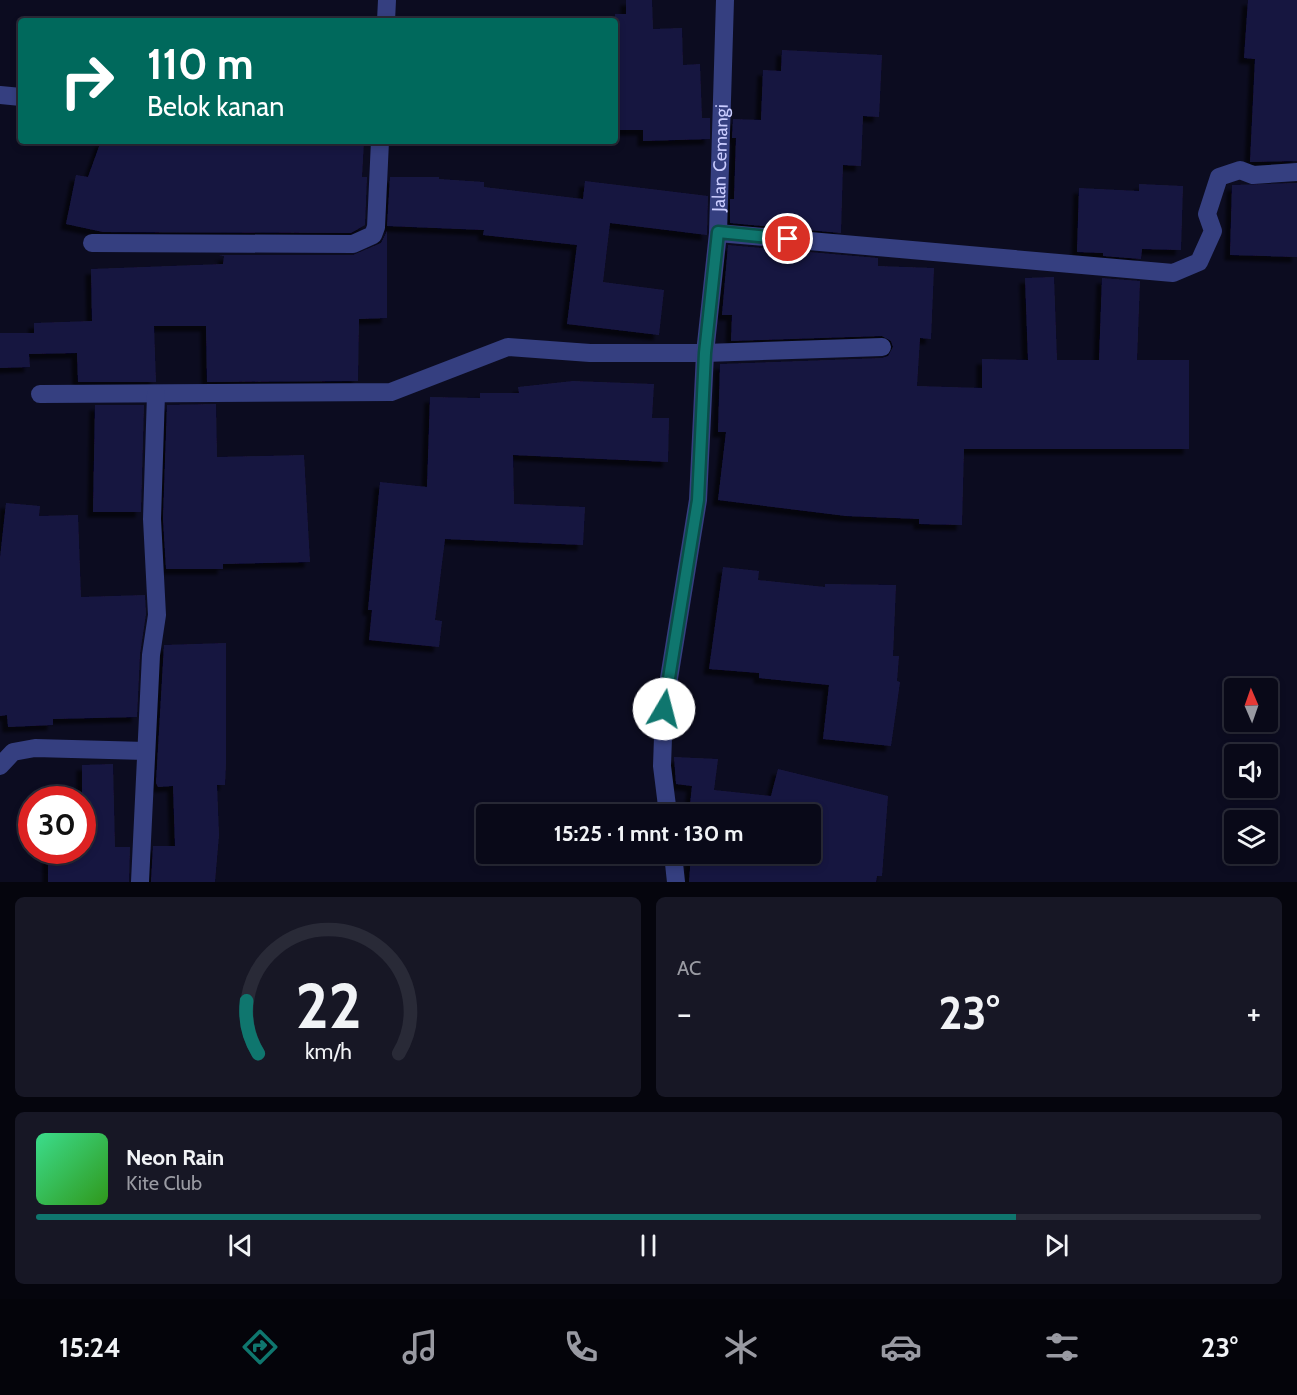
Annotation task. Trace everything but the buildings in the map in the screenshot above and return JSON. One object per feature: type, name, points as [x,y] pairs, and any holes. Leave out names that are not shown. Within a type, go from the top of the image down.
[{"type":"street","points":[[386,18],[387,0]]},
{"type":"street","name":"Jalan Cemangi","points":[[667,804],[662,766],[664,709],[698,500],[705,353],[718,232],[725,0]]},
{"type":"street","points":[[0,95],[18,97]]},
{"type":"street","points":[[92,243],[353,244],[363,242],[373,236],[376,227],[380,144]]},
{"type":"street","points":[[718,232],[1173,273],[1199,262],[1214,231],[1208,213],[1219,177],[1240,170],[1253,175],[1297,172]]},
{"type":"street","points":[[40,394],[391,392],[508,347],[590,353],[705,353],[882,347]]},
{"type":"street","points":[[140,882],[151,654],[157,615],[152,519],[156,394]]},
{"type":"street","points":[[0,766],[13,752],[35,748],[146,751]]},
{"type":"street","points":[[674,864],[676,882]]},
{"type":"route","points":[[664,709],[698,500],[705,353],[718,232],[788,239]]}]
